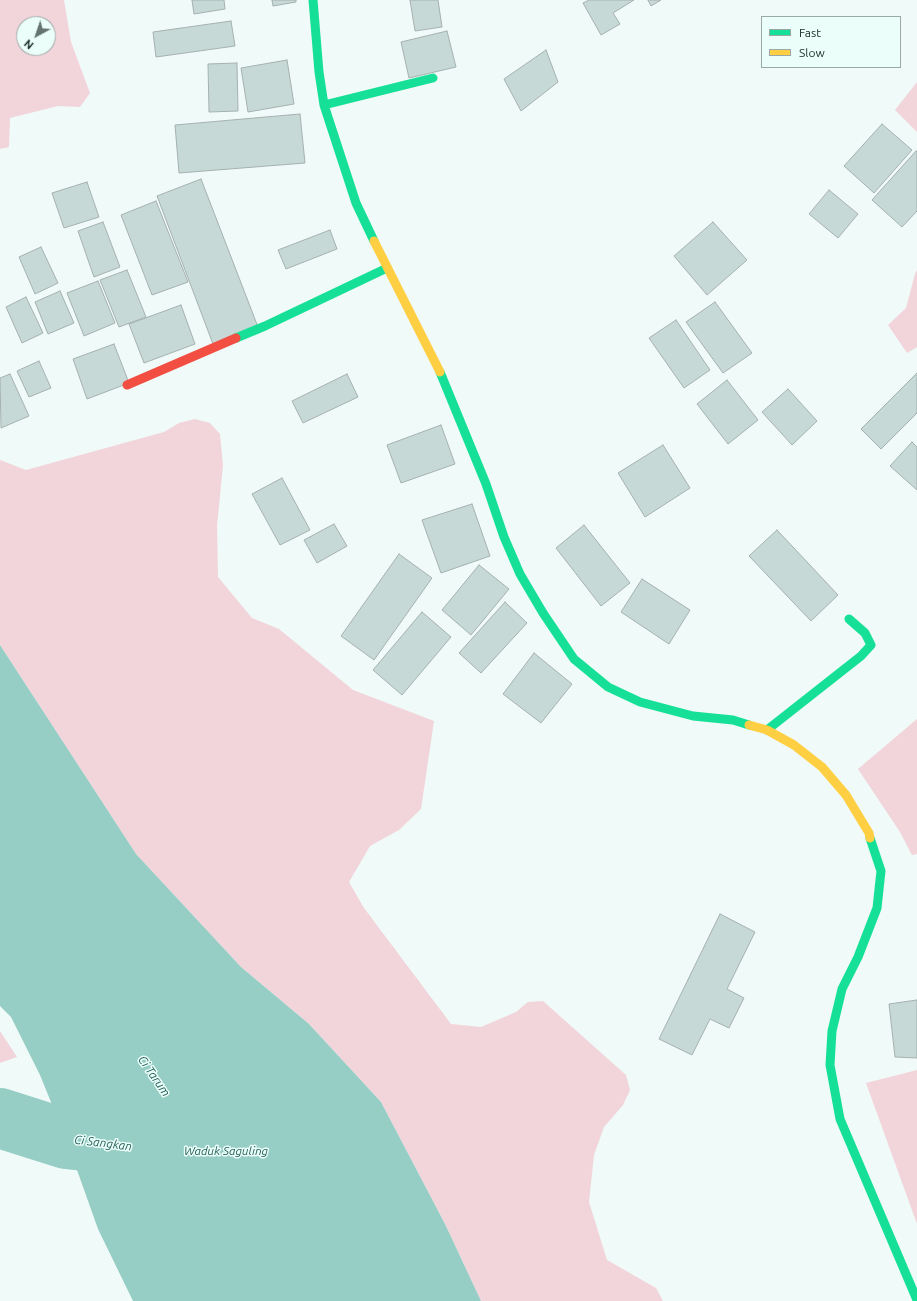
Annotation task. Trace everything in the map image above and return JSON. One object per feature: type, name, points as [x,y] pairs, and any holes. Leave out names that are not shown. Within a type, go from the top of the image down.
[{"type":"street","points":[[313,0],[319,72],[324,105],[356,203],[439,370],[486,484],[504,537],[520,574],[543,613],[574,659],[608,686],[640,702],[692,716],[733,720],[767,730],[794,745],[822,767],[846,795],[869,833],[881,871],[877,908],[858,957],[842,989],[832,1031],[830,1065],[840,1119],[917,1300]]},
{"type":"street","points":[[324,105],[432,78]]},
{"type":"street","points":[[127,385],[265,326],[387,268]]},
{"type":"street","points":[[767,730],[861,656],[871,645],[865,633],[849,620]]},
{"type":"shaded area","points":[[0,0],[64,0],[71,42],[90,93],[80,107],[58,106],[10,118],[9,147],[0,149]]},
{"type":"shaded area","points":[[917,82],[917,132],[895,110]]},
{"type":"shaded area","points":[[917,270],[917,347],[907,353],[888,325],[906,308]]},
{"type":"shaded area","points":[[195,419],[210,423],[220,434],[223,465],[217,526],[218,577],[252,618],[279,629],[353,690],[434,721],[421,809],[399,830],[370,846],[349,882],[364,908],[451,1024],[481,1027],[516,1012],[528,1002],[543,1001],[626,1075],[630,1090],[623,1105],[604,1127],[594,1155],[589,1202],[607,1260],[656,1288],[663,1301],[481,1301],[445,1224],[381,1102],[309,1024],[241,967],[136,854],[0,645],[0,460],[26,470],[164,432],[179,423]]},
{"type":"shaded area","points":[[917,719],[917,854],[912,855],[900,832],[858,769]]},
{"type":"shaded area","points":[[0,1031],[17,1057],[0,1063]]},
{"type":"shaded area","points":[[917,1070],[917,1224],[866,1083]]},
{"type":"water","name":"Waduk Saguling","points":[[0,645],[136,854],[241,967],[309,1024],[381,1102],[445,1224],[481,1301],[133,1301],[98,1229],[66,1139],[40,1075],[11,1017],[0,1006]]},
{"type":"building","points":[[192,0],[224,0],[225,9],[194,14]]},
{"type":"building","points":[[272,0],[296,0],[296,2],[273,6]]},
{"type":"building","points":[[410,0],[438,0],[442,27],[415,31]]},
{"type":"building","points":[[589,0],[634,0],[613,13],[620,24],[601,35],[583,3]]},
{"type":"building","points":[[648,0],[661,0],[651,6]]},
{"type":"building","points":[[231,21],[235,46],[156,57],[153,32]]},
{"type":"building","points":[[447,31],[456,67],[409,78],[401,42]]},
{"type":"building","points":[[546,50],[558,82],[521,111],[504,79]]},
{"type":"building","points":[[287,60],[294,104],[248,112],[241,68]]},
{"type":"building","points":[[237,63],[238,111],[209,112],[208,64]]},
{"type":"building","points":[[300,114],[305,163],[179,173],[175,125]]},
{"type":"building","points":[[882,124],[912,150],[874,193],[844,166]]},
{"type":"building","points":[[916,151],[917,211],[902,227],[872,200]]},
{"type":"building","points":[[201,179],[258,327],[213,344],[157,196]]},
{"type":"building","points":[[87,182],[99,217],[64,228],[52,193]]},
{"type":"building","points":[[829,190],[858,214],[838,238],[809,214]]},
{"type":"building","points":[[156,201],[188,282],[152,295],[121,215]]},
{"type":"building","points":[[103,222],[120,267],[94,277],[78,231]]},
{"type":"building","points":[[713,222],[747,260],[707,295],[674,256]]},
{"type":"building","points":[[330,230],[337,249],[286,269],[278,250]]},
{"type":"building","points":[[41,247],[58,283],[35,294],[19,257]]},
{"type":"building","points":[[127,270],[146,317],[119,327],[100,280]]},
{"type":"building","points":[[98,281],[115,323],[84,336],[67,293]]},
{"type":"building","points":[[60,291],[74,323],[48,334],[35,302]]},
{"type":"building","points":[[26,297],[43,333],[22,343],[6,307]]},
{"type":"building","points":[[715,302],[752,353],[723,373],[686,322]]},
{"type":"building","points":[[181,305],[195,344],[144,363],[129,324]]},
{"type":"building","points":[[676,320],[710,370],[684,388],[649,338]]},
{"type":"building","points":[[114,344],[129,383],[87,399],[73,359]]},
{"type":"building","points":[[39,361],[51,388],[29,397],[17,371]]},
{"type":"building","points":[[917,373],[917,413],[881,449],[861,429]]},
{"type":"building","points":[[10,374],[29,416],[1,428],[0,378]]},
{"type":"building","points":[[347,374],[358,397],[303,423],[292,401]]},
{"type":"building","points":[[727,380],[758,420],[728,444],[697,404]]},
{"type":"building","points":[[788,389],[817,421],[792,445],[762,412]]},
{"type":"building","points":[[441,425],[455,464],[401,483],[387,445]]},
{"type":"building","points":[[912,442],[917,447],[917,490],[890,466]]},
{"type":"building","points":[[663,445],[690,488],[645,517],[618,473]]},
{"type":"building","points":[[282,478],[310,530],[280,545],[252,494]]},
{"type":"building","points":[[472,504],[490,556],[441,573],[422,520]]},
{"type":"building","points":[[334,524],[347,546],[317,563],[304,540]]},
{"type":"building","points":[[584,525],[630,583],[601,606],[556,548]]},
{"type":"building","points":[[777,530],[838,595],[811,621],[749,556]]},
{"type":"building","points":[[399,554],[432,578],[374,660],[341,636]]},
{"type":"building","points":[[479,565],[509,589],[471,635],[442,610]]},
{"type":"building","points":[[642,579],[690,610],[669,644],[621,612]]},
{"type":"building","points":[[505,602],[527,623],[481,673],[459,653]]},
{"type":"building","points":[[422,612],[451,637],[402,695],[373,670]]},
{"type":"building","points":[[534,653],[572,684],[541,723],[503,694]]},
{"type":"building","points":[[720,914],[755,932],[727,989],[744,998],[729,1028],[710,1019],[692,1055],[659,1039]]},
{"type":"building","points":[[917,1000],[917,1058],[895,1057],[889,1004]]},
{"type":"waterway","name":"Ci Sangkan","points":[[0,1118],[66,1139],[148,1148]]},
{"type":"traffic: fast","points":[[313,0],[319,72],[324,105],[356,203],[374,241]]},
{"type":"traffic: fast","points":[[324,105],[433,78]]},
{"type":"traffic: fast","points":[[236,338],[265,326],[387,268]]},
{"type":"traffic: fast","points":[[440,372],[486,484],[504,537],[520,574],[543,613],[574,659],[608,687],[640,702],[693,716],[733,720],[749,725]]},
{"type":"traffic: fast","points":[[767,730],[861,656],[871,645],[865,633],[849,619]]},
{"type":"traffic: fast","points":[[870,838],[881,871],[877,908],[858,957],[842,989],[832,1031],[830,1065],[840,1119],[917,1300]]},
{"type":"traffic: slow","points":[[374,241],[440,372]]},
{"type":"traffic: slow","points":[[749,725],[767,730],[794,745],[822,767],[846,795],[869,833],[870,838]]},
{"type":"traffic: jam","points":[[127,385],[236,338]]},
{"type":"water label","name":"Ci Tarum","points":[[154,1076]]}]
